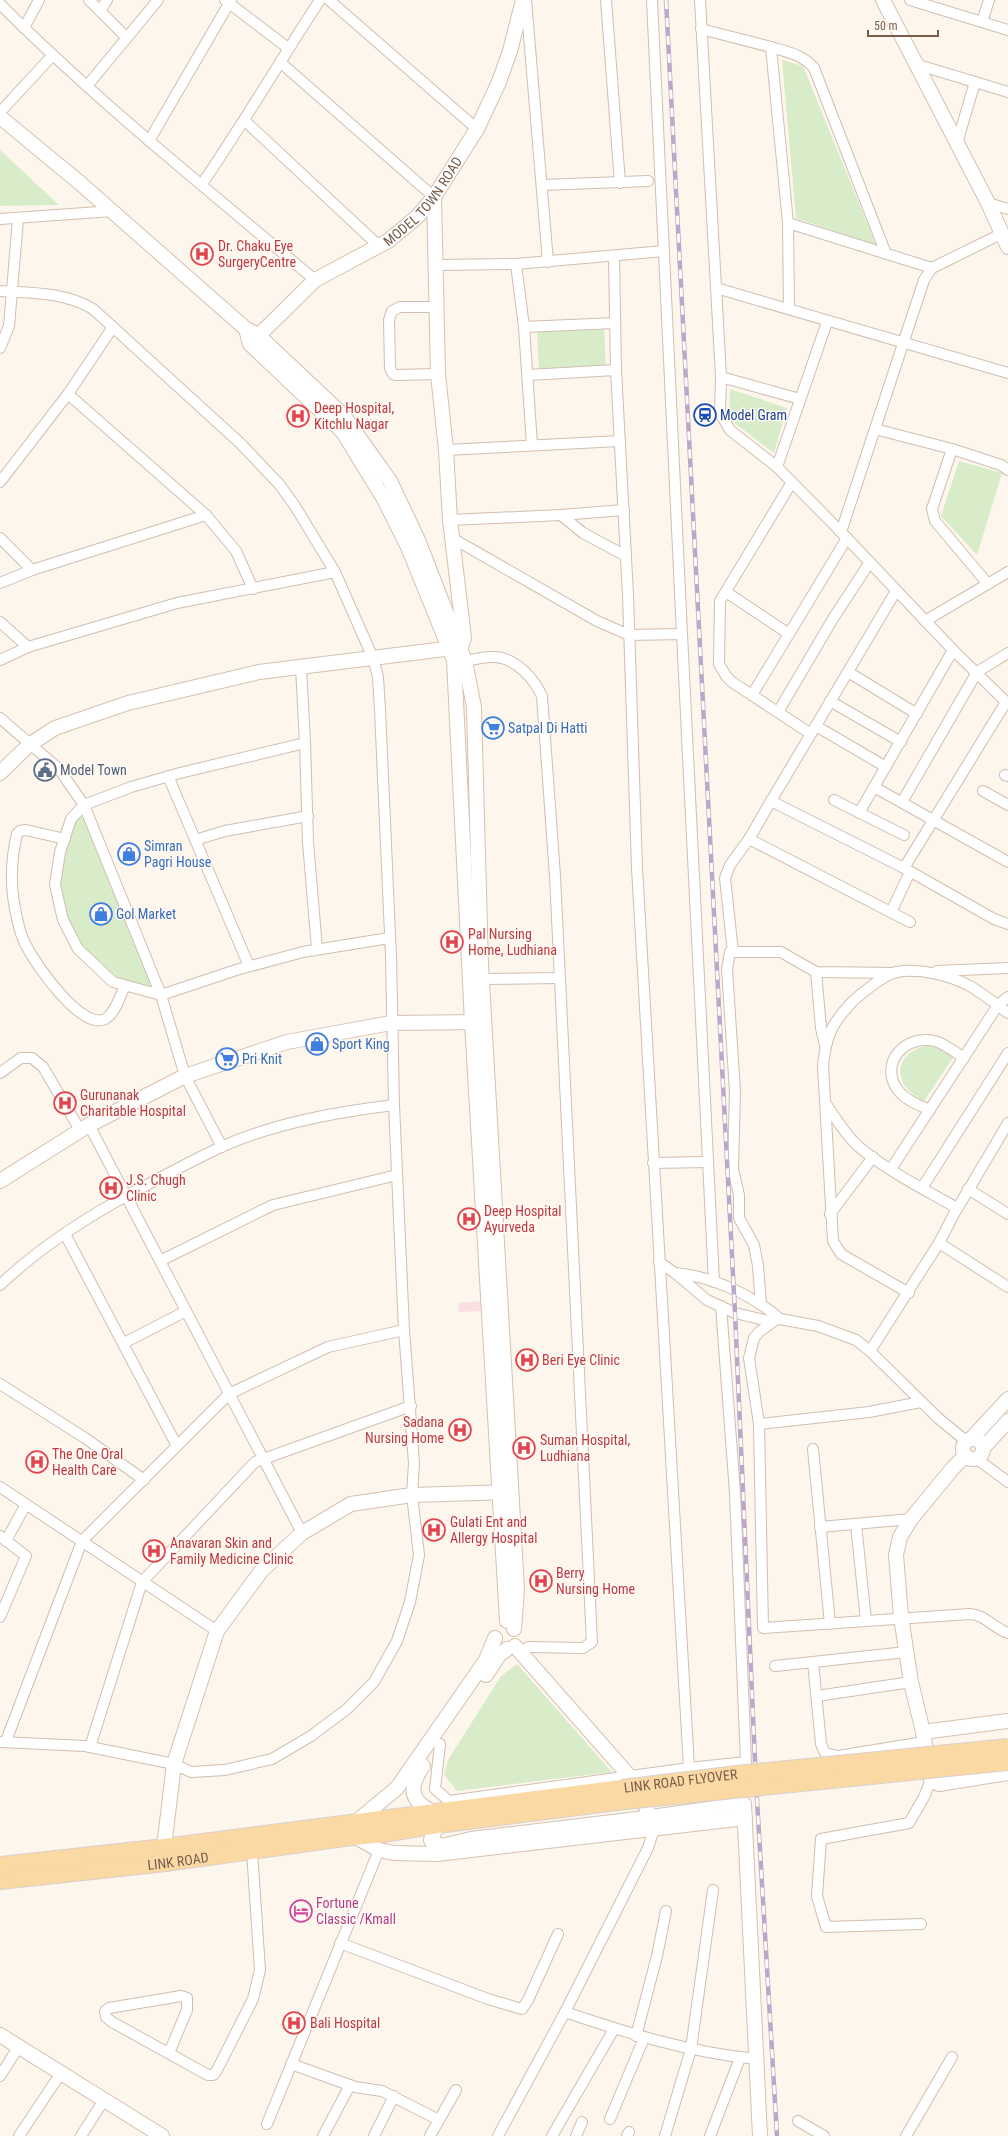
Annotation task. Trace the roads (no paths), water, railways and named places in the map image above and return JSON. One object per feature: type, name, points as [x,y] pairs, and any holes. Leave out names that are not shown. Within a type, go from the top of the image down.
[{"type":"main road","name":"LINK ROAD FLYOVER","points":[[355,1830],[383,1834],[435,1818],[737,1774],[1008,1747]]},
{"type":"main road","name":"LINK ROAD FLYOVER","points":[[355,1830],[375,1819],[435,1818],[765,1785],[856,1779],[1008,1762]]},
{"type":"main road","name":"LINK ROAD","points":[[0,1865],[164,1847],[355,1830]]},
{"type":"main road","name":"LINK ROAD","points":[[0,1880],[166,1863],[252,1851],[355,1830]]},
{"type":"street","points":[[24,28],[38,0]]},
{"type":"street","points":[[89,0],[126,38]]},
{"type":"street","points":[[100,11],[107,0]]},
{"type":"street","points":[[87,86],[158,0]]},
{"type":"street","points":[[202,184],[245,121],[288,48],[320,0]]},
{"type":"street","points":[[329,0],[477,129]]},
{"type":"street","points":[[524,0],[548,262]]},
{"type":"street","name":"MODEL TOWN ROAD","points":[[251,336],[315,280],[388,241],[417,218],[434,197],[477,129],[499,82],[510,51],[524,0]]},
{"type":"street","points":[[606,0],[620,183]]},
{"type":"street","points":[[652,0],[714,1282]]},
{"type":"street","points":[[700,0],[721,377],[720,413],[724,422],[736,436],[777,467],[953,650],[1007,703],[933,819],[907,870],[891,912]]},
{"type":"street","points":[[884,0],[915,64],[988,203],[1008,247]]},
{"type":"street","points":[[910,0],[1008,30]]},
{"type":"street","points":[[982,22],[989,0]]},
{"type":"street","points":[[149,141],[228,1],[288,48]]},
{"type":"street","points":[[0,4],[52,56],[149,141],[315,280]]},
{"type":"street","points":[[701,29],[798,55],[807,60],[814,68],[886,254]]},
{"type":"street","points":[[771,47],[788,223],[788,309]]},
{"type":"street","points":[[0,112],[52,56]]},
{"type":"street","points":[[280,62],[434,197],[437,265],[435,307],[438,374],[446,450],[450,520],[464,638],[458,655],[478,1022],[515,1640],[637,1780],[652,1823],[648,1848],[565,2012],[498,2136]]},
{"type":"street","points":[[915,64],[1008,92]]},
{"type":"street","points":[[957,143],[975,82]]},
{"type":"street","points":[[0,117],[113,212],[251,336],[343,432],[384,499],[458,655],[474,707],[482,979],[478,1022]]},
{"type":"street","points":[[245,121],[379,246]]},
{"type":"street","points":[[542,185],[648,181]]},
{"type":"street","points":[[988,203],[1008,209]]},
{"type":"street","points":[[0,219],[113,212]]},
{"type":"street","points":[[0,348],[9,326],[18,219]]},
{"type":"street","points":[[788,223],[932,268]]},
{"type":"street","points":[[752,695],[789,634],[844,535],[875,429],[924,280],[932,268],[1002,234]]},
{"type":"street","points":[[437,265],[516,264],[614,257],[664,251]]},
{"type":"street","points":[[614,257],[616,370],[626,556],[637,868],[689,1768]]},
{"type":"street","points":[[516,264],[524,327],[532,445]]},
{"type":"street","points":[[716,288],[827,322],[1008,373]]},
{"type":"street","points":[[0,291],[63,296],[76,299],[93,309],[262,465],[295,506],[335,572],[373,658],[378,677],[380,710],[397,1175],[404,1330],[411,1406],[414,1463],[412,1495],[418,1555],[410,1602],[397,1641],[374,1682],[346,1709],[311,1736],[272,1759],[225,1770],[191,1772],[174,1764],[90,1747],[3,1741],[82,1542],[229,1394],[328,1347],[404,1330]]},
{"type":"street","points":[[435,307],[400,307],[395,308],[392,311],[389,320],[390,368],[393,374],[396,375],[438,374]]},
{"type":"street","points":[[777,467],[827,322]]},
{"type":"street","points":[[524,327],[615,323]]},
{"type":"street","points":[[0,482],[68,394],[112,327]]},
{"type":"street","points":[[528,375],[616,370]]},
{"type":"street","points":[[721,377],[800,399]]},
{"type":"street","points":[[68,394],[206,515],[236,551],[253,589]]},
{"type":"street","points":[[875,429],[952,449],[1001,465],[1008,470]]},
{"type":"street","points":[[446,450],[620,441]]},
{"type":"street","points":[[952,449],[932,509],[932,515],[935,521],[988,584]]},
{"type":"street","points":[[792,482],[720,601],[719,664],[729,679],[778,712],[886,767]]},
{"type":"street","points":[[450,520],[560,515],[624,510]]},
{"type":"street","points":[[0,583],[32,570],[206,515]]},
{"type":"street","points":[[560,515],[583,533],[626,556]]},
{"type":"street","points":[[0,538],[32,570]]},
{"type":"street","points":[[452,538],[597,621],[629,635],[682,634]]},
{"type":"street","points":[[778,712],[834,617],[870,562]]},
{"type":"street","points":[[0,660],[28,647],[177,603],[335,572]]},
{"type":"street","points":[[925,621],[1008,572]]},
{"type":"street","points":[[761,1305],[758,1266],[754,1245],[739,1218],[739,1195],[733,1169],[735,1091],[727,969],[730,952],[732,952],[725,878],[730,865],[749,839],[896,591]]},
{"type":"street","points":[[726,592],[789,634]]},
{"type":"street","points":[[0,622],[28,647]]},
{"type":"street","points":[[859,813],[953,650]]},
{"type":"street","points":[[902,802],[976,672],[1008,653]]},
{"type":"street","points":[[0,773],[30,744],[55,728],[128,703],[259,672],[373,658],[458,655],[496,657],[510,662],[532,678],[542,696],[555,876],[558,978],[592,1642],[583,1648],[515,1640],[501,1648],[497,1644],[495,1638],[486,1660],[397,1788],[355,1830],[379,1850],[394,1853],[437,1854],[652,1823],[744,1804]]},
{"type":"street","points":[[301,667],[308,816],[317,949]]},
{"type":"street","points":[[848,672],[917,714]]},
{"type":"street","points":[[830,701],[901,742]]},
{"type":"street","points":[[0,718],[59,769],[84,804],[161,995],[185,1076],[222,1147]]},
{"type":"street","points":[[305,743],[168,776],[130,787],[84,804],[71,819],[60,852],[55,885],[63,920],[78,949],[113,982],[161,995],[249,966],[317,949],[389,938]]},
{"type":"street","points":[[168,776],[249,966]]},
{"type":"street","points":[[874,787],[1008,862]]},
{"type":"street","points":[[983,791],[1008,805]]},
{"type":"street","points":[[834,800],[904,835]]},
{"type":"street","points":[[771,802],[907,870],[994,919],[1008,924]]},
{"type":"street","points":[[195,840],[233,830],[308,816]]},
{"type":"street","points":[[65,839],[26,830],[20,831],[17,834],[11,880],[17,919],[26,946],[52,986],[82,1014],[92,1020],[97,1021],[107,1018],[112,1012],[125,986]]},
{"type":"street","points":[[749,839],[910,922]]},
{"type":"street","points":[[732,952],[781,952],[816,972],[921,972],[1008,968]]},
{"type":"street","points":[[816,972],[821,1028],[825,1044],[823,1066],[826,1104],[830,1214],[833,1241],[841,1254],[909,1293]]},
{"type":"street","points":[[825,1044],[836,1021],[845,1010],[868,988],[895,972]]},
{"type":"street","points":[[921,972],[950,978],[971,987],[1008,1013]]},
{"type":"street","points":[[482,979],[558,978]]},
{"type":"street","points":[[891,1168],[998,1006],[1008,998]]},
{"type":"street","points":[[0,1181],[85,1128],[185,1076],[287,1042],[391,1023],[478,1022]]},
{"type":"street","points":[[930,1110],[910,1100],[898,1090],[892,1078],[892,1066],[896,1055],[904,1046],[911,1042],[923,1040],[935,1042],[964,1058]]},
{"type":"street","points":[[922,1188],[1008,1053]]},
{"type":"street","points":[[0,1073],[21,1058],[32,1058],[42,1067],[85,1128],[126,1196],[302,1533]]},
{"type":"street","points":[[826,1104],[840,1124],[858,1145],[873,1157],[957,1208]]},
{"type":"street","points":[[0,1285],[21,1265],[99,1210],[222,1147],[268,1130],[345,1111],[394,1105]]},
{"type":"street","points":[[870,1351],[909,1293],[1008,1122]]},
{"type":"street","points":[[830,1214],[873,1157]]},
{"type":"street","points":[[654,1163],[708,1162]]},
{"type":"street","points":[[160,1261],[273,1205],[397,1175]]},
{"type":"street","points":[[968,1189],[1008,1214]]},
{"type":"street","points":[[65,1234],[124,1343],[130,1359],[177,1446]]},
{"type":"street","points":[[939,1243],[1008,1287]]},
{"type":"street","points":[[659,1262],[675,1273],[698,1294],[735,1312],[836,1332],[856,1340],[870,1351],[921,1402],[969,1440],[981,1442],[975,1454]]},
{"type":"street","points":[[675,1273],[714,1282],[761,1305],[777,1320]]},
{"type":"street","points":[[721,1306],[735,1493],[746,1762],[747,1800],[744,1804],[760,2136]]},
{"type":"street","points":[[124,1343],[186,1311]]},
{"type":"street","points":[[777,1320],[759,1332],[754,1338],[750,1353],[759,1424],[763,1628],[830,1624],[901,1617],[975,1614],[982,1616],[997,1628],[1008,1633]]},
{"type":"street","points":[[0,1384],[85,1438],[144,1480]]},
{"type":"street","points":[[1008,1399],[963,1447],[975,1454],[1008,1482]]},
{"type":"street","points":[[759,1424],[869,1412],[921,1402]]},
{"type":"street","points":[[90,1747],[142,1582],[256,1462],[411,1406]]},
{"type":"street","points":[[921,1924],[826,1927],[817,1896],[821,1839],[909,1823],[924,1797],[931,1780],[911,1682],[901,1617],[896,1555],[900,1537],[911,1518],[953,1468],[975,1454],[1008,1421]]},
{"type":"street","points":[[813,1449],[830,1624]]},
{"type":"street","points":[[0,1487],[217,1631]]},
{"type":"street","points":[[164,1847],[174,1764],[217,1631],[262,1570],[302,1533],[350,1504],[412,1495],[506,1492]]},
{"type":"street","points":[[0,1617],[26,1556],[3,1538],[26,1504]]},
{"type":"street","points":[[820,1527],[911,1518]]},
{"type":"street","points":[[856,1524],[866,1621]]},
{"type":"street","points":[[515,1640],[499,1656],[440,1744],[420,1770],[413,1784],[414,1796],[421,1807],[435,1818],[432,1836],[433,1843],[439,1846],[456,1842],[652,1823],[745,1818]]},
{"type":"street","points":[[775,1666],[906,1652]]},
{"type":"street","points":[[813,1662],[822,1749],[830,1755],[838,1756],[923,1737],[1008,1721]]},
{"type":"street","points":[[817,1696],[911,1682]]},
{"type":"street","points":[[440,1744],[435,1790],[449,1801],[637,1780],[689,1768],[746,1762]]},
{"type":"street","points":[[931,1780],[939,1784],[1008,1773]]},
{"type":"street","points":[[267,2124],[379,1850]]},
{"type":"street","points":[[169,2053],[187,2010],[187,1998],[182,1996],[106,2009],[105,2014],[108,2019],[208,2075],[213,2075],[216,2072],[254,1999],[260,1970],[252,1851]]},
{"type":"street","points":[[664,2136],[691,2049],[713,1890]]},
{"type":"street","points":[[610,2118],[640,2037],[666,1911]]},
{"type":"street","points":[[340,1943],[488,1999],[522,2009],[528,2000],[558,1934]]},
{"type":"street","points":[[565,2012],[640,2037],[691,2049],[740,2058],[757,2059]]},
{"type":"street","points":[[552,2136],[614,2029]]},
{"type":"street","points":[[0,2035],[104,2100],[153,2134]]},
{"type":"street","points":[[0,2076],[19,2046]]},
{"type":"street","points":[[906,2136],[952,2057]]},
{"type":"street","points":[[710,2136],[740,2058]]},
{"type":"street","points":[[291,2064],[350,2085],[382,2091],[439,2120]]},
{"type":"street","points":[[19,2136],[61,2073]]},
{"type":"street","points":[[323,2136],[350,2085]]},
{"type":"street","points":[[434,2135],[439,2120],[456,2090]]},
{"type":"street","points":[[374,2136],[394,2096]]},
{"type":"street","points":[[81,2136],[104,2100]]},
{"type":"street","points":[[798,2121],[824,2136]]},
{"type":"street","points":[[576,2136],[582,2122]]},
{"type":"railway","points":[[666,0],[735,1313],[756,1783],[777,2136]]},
{"type":"place","name":"Dr. Chaku Eye SurgeryCentre","points":[[202,254]]},
{"type":"place","name":"Model Gram","points":[[705,415]]},
{"type":"place","name":"Deep Hospital, Kitchlu Nagar","points":[[298,416]]},
{"type":"place","name":"Satpal Di Hatti","points":[[493,728]]},
{"type":"place","name":"Model Town","points":[[45,770]]},
{"type":"place","name":"Simran Pagri House","points":[[129,854]]},
{"type":"place","name":"Gol Market","points":[[101,914]]},
{"type":"place","name":"Pal Nursing Home, Ludhiana","points":[[452,942]]},
{"type":"place","name":"Sport King","points":[[317,1044]]},
{"type":"place","name":"Pri Knit","points":[[227,1059]]},
{"type":"place","name":"Gurunanak Charitable Hospital","points":[[65,1103]]},
{"type":"place","name":"J.S. Chugh Clinic","points":[[111,1188]]},
{"type":"place","name":"Deep Hospital Ayurveda","points":[[469,1219]]},
{"type":"place","name":"Beri Eye Clinic","points":[[527,1360]]},
{"type":"place","name":"Sadana Nursing Home","points":[[460,1430]]},
{"type":"place","name":"Suman Hospital, Ludhiana","points":[[524,1448]]},
{"type":"place","name":"The One Oral Health Care","points":[[37,1462]]},
{"type":"place","name":"Gulati Ent and Allergy Hospital","points":[[434,1530]]},
{"type":"place","name":"Anavaran Skin and Family Medicine Clinic","points":[[154,1551]]},
{"type":"place","name":"Berry Nursing Home","points":[[541,1581]]},
{"type":"place","name":"Fortune Classic /Kmall","points":[[301,1911]]},
{"type":"place","name":"Bali Hospital","points":[[294,2023]]}]
